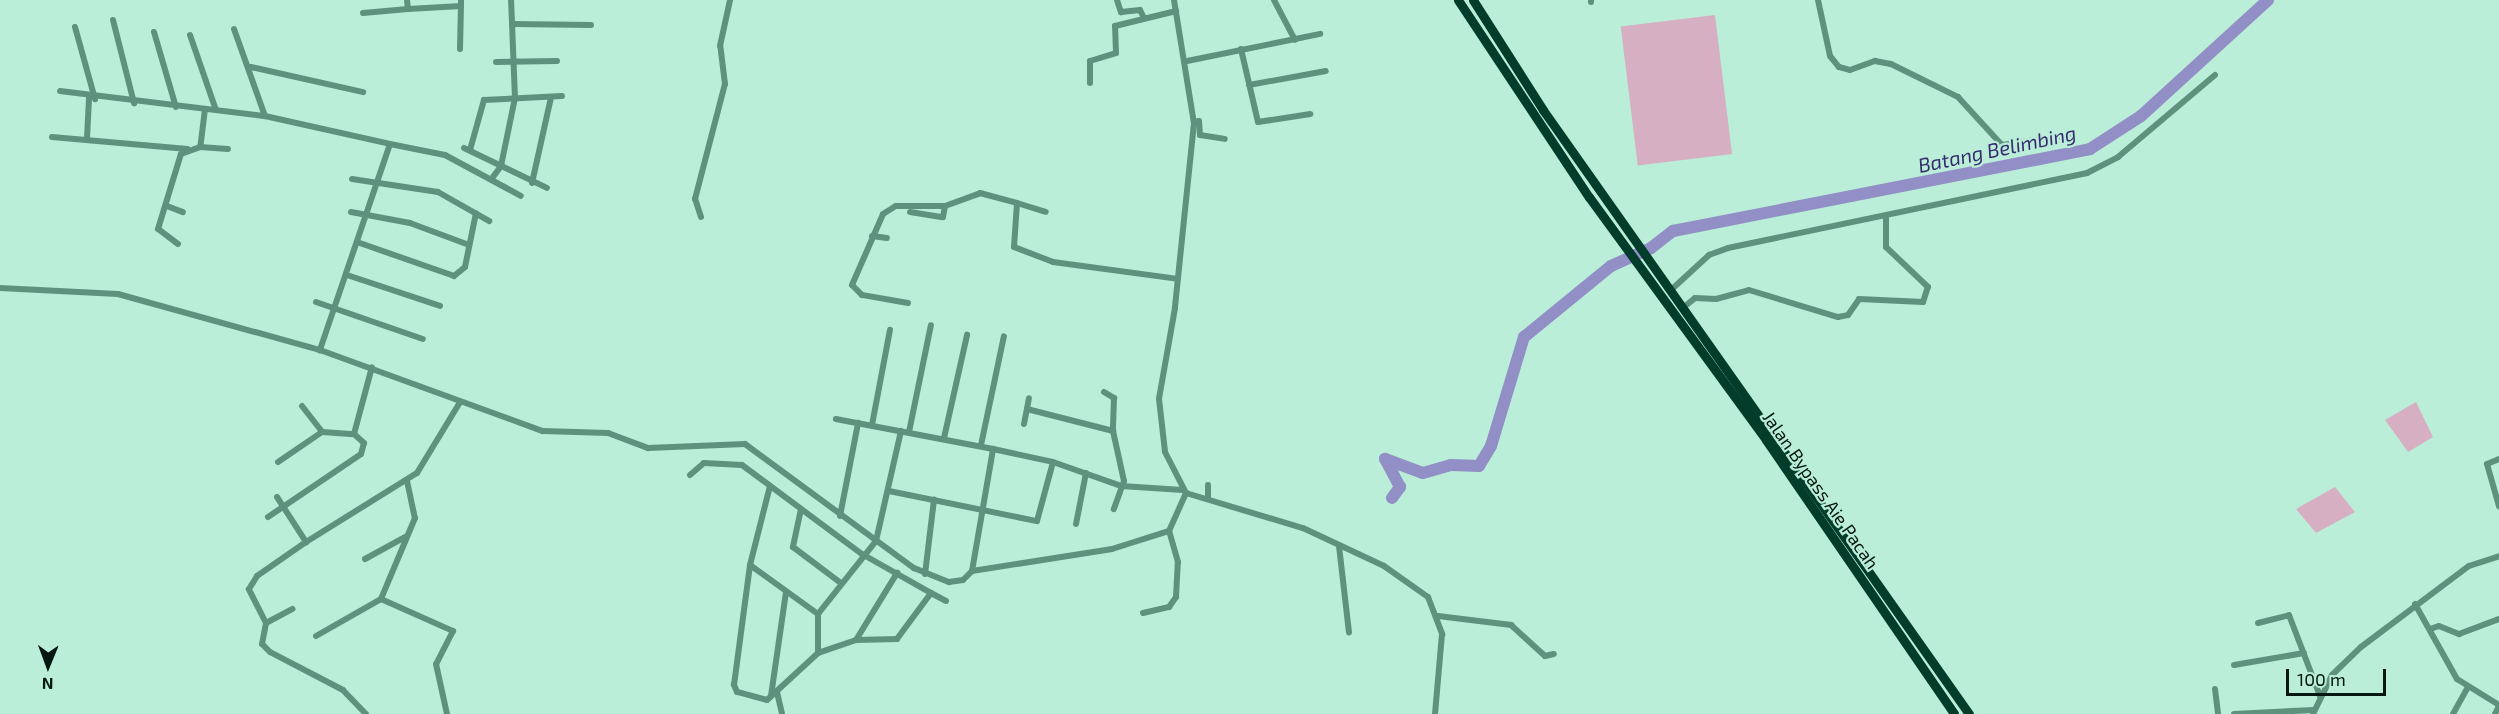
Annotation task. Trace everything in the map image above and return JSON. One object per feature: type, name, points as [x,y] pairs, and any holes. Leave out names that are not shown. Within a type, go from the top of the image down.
[{"type":"highway","name":"Jalan Bypass Aie Pacah","points":[[1458,0],[1615,236],[1871,590],[1954,714]]},
{"type":"highway","points":[[1473,0],[1632,238],[1669,287],[1969,714]]},
{"type":"street","points":[[407,0],[408,9]]},
{"type":"street","points":[[493,177],[501,166],[515,98],[511,0]]},
{"type":"street","points":[[701,217],[695,209],[696,191],[708,165],[727,75],[720,46],[730,0]]},
{"type":"street","points":[[1117,0],[1121,12],[1140,10],[1144,18]]},
{"type":"street","points":[[1143,613],[1169,607],[1176,597],[1178,562],[1169,531],[1184,492],[1158,425],[1178,279],[1194,123],[1187,62],[1174,0]]},
{"type":"street","points":[[1274,0],[1295,40]]},
{"type":"street","points":[[1818,0],[1830,56],[1839,67],[1850,70],[1875,61],[1891,64],[1958,97],[2002,145],[2069,135]]},
{"type":"street","points":[[363,13],[461,3],[460,49]]},
{"type":"street","points":[[1090,83],[1090,61],[1116,52],[1115,26],[1176,11]]},
{"type":"street","points":[[113,20],[134,103]]},
{"type":"street","points":[[512,24],[591,25]]},
{"type":"street","points":[[75,27],[92,98],[87,138]]},
{"type":"street","points":[[234,29],[250,67],[265,116]]},
{"type":"street","points":[[154,32],[176,107]]},
{"type":"street","points":[[1187,62],[1320,34]]},
{"type":"street","points":[[190,35],[216,110]]},
{"type":"street","points":[[1242,49],[1260,124],[1310,114]]},
{"type":"street","points":[[496,62],[557,61]]},
{"type":"street","points":[[250,67],[363,92]]},
{"type":"street","points":[[1249,85],[1326,71]]},
{"type":"street","points":[[1669,287],[1718,252],[2087,173],[2118,157],[2215,75]]},
{"type":"street","points":[[60,91],[92,98],[265,116],[439,153],[493,177],[521,196]]},
{"type":"street","points":[[546,188],[467,149],[481,102],[562,96]]},
{"type":"street","points":[[532,183],[551,97]]},
{"type":"street","points":[[200,147],[205,109]]},
{"type":"street","points":[[1194,123],[1199,121],[1200,135],[1225,139]]},
{"type":"street","points":[[52,137],[87,138],[187,149],[200,147],[228,149]]},
{"type":"street","points":[[320,350],[379,182],[390,144]]},
{"type":"street","points":[[178,244],[158,232],[180,154],[187,149]]},
{"type":"street","points":[[352,179],[438,192],[489,221]]},
{"type":"street","points":[[908,303],[853,289],[872,236],[891,207],[945,206],[980,193],[1046,212]]},
{"type":"street","points":[[1017,203],[1014,247],[1053,262],[1178,279]]},
{"type":"street","points":[[167,206],[183,212]]},
{"type":"street","points":[[910,212],[943,217],[945,206]]},
{"type":"street","points":[[351,212],[410,223],[469,245]]},
{"type":"street","points":[[357,242],[454,276],[465,267],[476,213]]},
{"type":"street","points":[[1683,307],[1695,298],[1749,290],[1838,317],[1848,315],[1859,299],[1920,304],[1928,298],[1928,287],[1886,247],[1886,216]]},
{"type":"street","points":[[872,236],[887,238]]},
{"type":"street","points":[[347,275],[440,306]]},
{"type":"street","points":[[1,290],[118,294],[320,350],[372,367],[459,405],[543,431],[608,433],[648,448],[745,444],[840,516],[924,574],[958,582],[972,571],[1112,549],[1169,531]]},
{"type":"street","points":[[316,302],[423,339]]},
{"type":"street","points":[[909,432],[931,325]]},
{"type":"street","points":[[872,425],[890,330]]},
{"type":"street","points":[[944,438],[967,335]]},
{"type":"street","points":[[981,445],[1004,336]]},
{"type":"street","points":[[354,434],[372,367]]},
{"type":"street","points":[[1104,392],[1114,398],[1113,431],[1121,486],[1114,509]]},
{"type":"street","points":[[1024,424],[1029,398]]},
{"type":"street","points":[[366,714],[343,690],[270,652],[262,644],[266,623],[249,589],[257,576],[306,542],[407,481],[432,454],[459,405]]},
{"type":"street","points":[[302,406],[322,432]]},
{"type":"street","points":[[1027,409],[1113,431]]},
{"type":"street","points":[[836,419],[981,445],[1053,462],[1121,486],[1184,492],[1208,498],[1339,546],[1401,576],[1418,589],[1438,616],[1443,646],[1435,714]]},
{"type":"street","points":[[840,516],[858,423]]},
{"type":"street","points":[[818,653],[818,614],[866,550],[876,541],[901,431]]},
{"type":"street","points":[[268,517],[357,458],[364,442],[354,434],[322,432],[278,462]]},
{"type":"street","points":[[972,571],[993,449]]},
{"type":"street","points":[[2499,459],[2487,465],[2499,506]]},
{"type":"street","points":[[889,491],[1038,521],[1053,462]]},
{"type":"street","points":[[690,476],[704,463],[738,464],[897,573],[946,601]]},
{"type":"street","points":[[1076,524],[1086,473]]},
{"type":"street","points":[[316,636],[381,599],[416,512],[407,481]]},
{"type":"street","points":[[1208,485],[1208,498]]},
{"type":"street","points":[[770,486],[750,565],[734,685],[742,694],[774,694],[818,653],[856,640],[897,639],[931,593]]},
{"type":"street","points":[[277,497],[306,542]]},
{"type":"street","points":[[924,574],[934,500]]},
{"type":"street","points":[[801,509],[793,548],[842,584]]},
{"type":"street","points":[[366,559],[406,537]]},
{"type":"street","points":[[1339,546],[1349,632]]},
{"type":"street","points":[[2234,714],[2314,712],[2320,696],[2342,665],[2415,604],[2484,557],[2499,556]]},
{"type":"street","points":[[750,565],[818,614]]},
{"type":"street","points":[[856,640],[897,573]]},
{"type":"street","points":[[782,714],[774,694],[786,592]]},
{"type":"street","points":[[381,599],[453,631],[436,664],[447,714]]},
{"type":"street","points":[[2415,604],[2451,669],[2468,687],[2499,705],[2495,714]]},
{"type":"street","points":[[266,623],[292,609]]},
{"type":"street","points":[[2258,623],[2289,615],[2320,696]]},
{"type":"street","points":[[1438,616],[1511,624],[1545,656],[1554,654]]},
{"type":"street","points":[[2430,629],[2439,626],[2459,634],[2499,619]]},
{"type":"street","points":[[2234,664],[2304,653]]},
{"type":"street","points":[[2453,714],[2468,687]]},
{"type":"street","points":[[2216,689],[2218,714]]},
{"type":"shaded area","points":[[1715,15],[1732,154],[1638,166],[1621,27]]},
{"type":"shaded area","points":[[2416,402],[2433,437],[2408,452],[2385,420]]},
{"type":"shaded area","points":[[2335,487],[2355,512],[2316,533],[2296,509]]},
{"type":"waterway","name":"Batang Belimbing","points":[[1392,498],[1400,487],[1385,459],[1423,473],[1451,465],[1479,466],[1491,446],[1524,337],[1611,266],[1651,248],[1673,231],[2090,149],[2141,116],[2268,0]]}]
